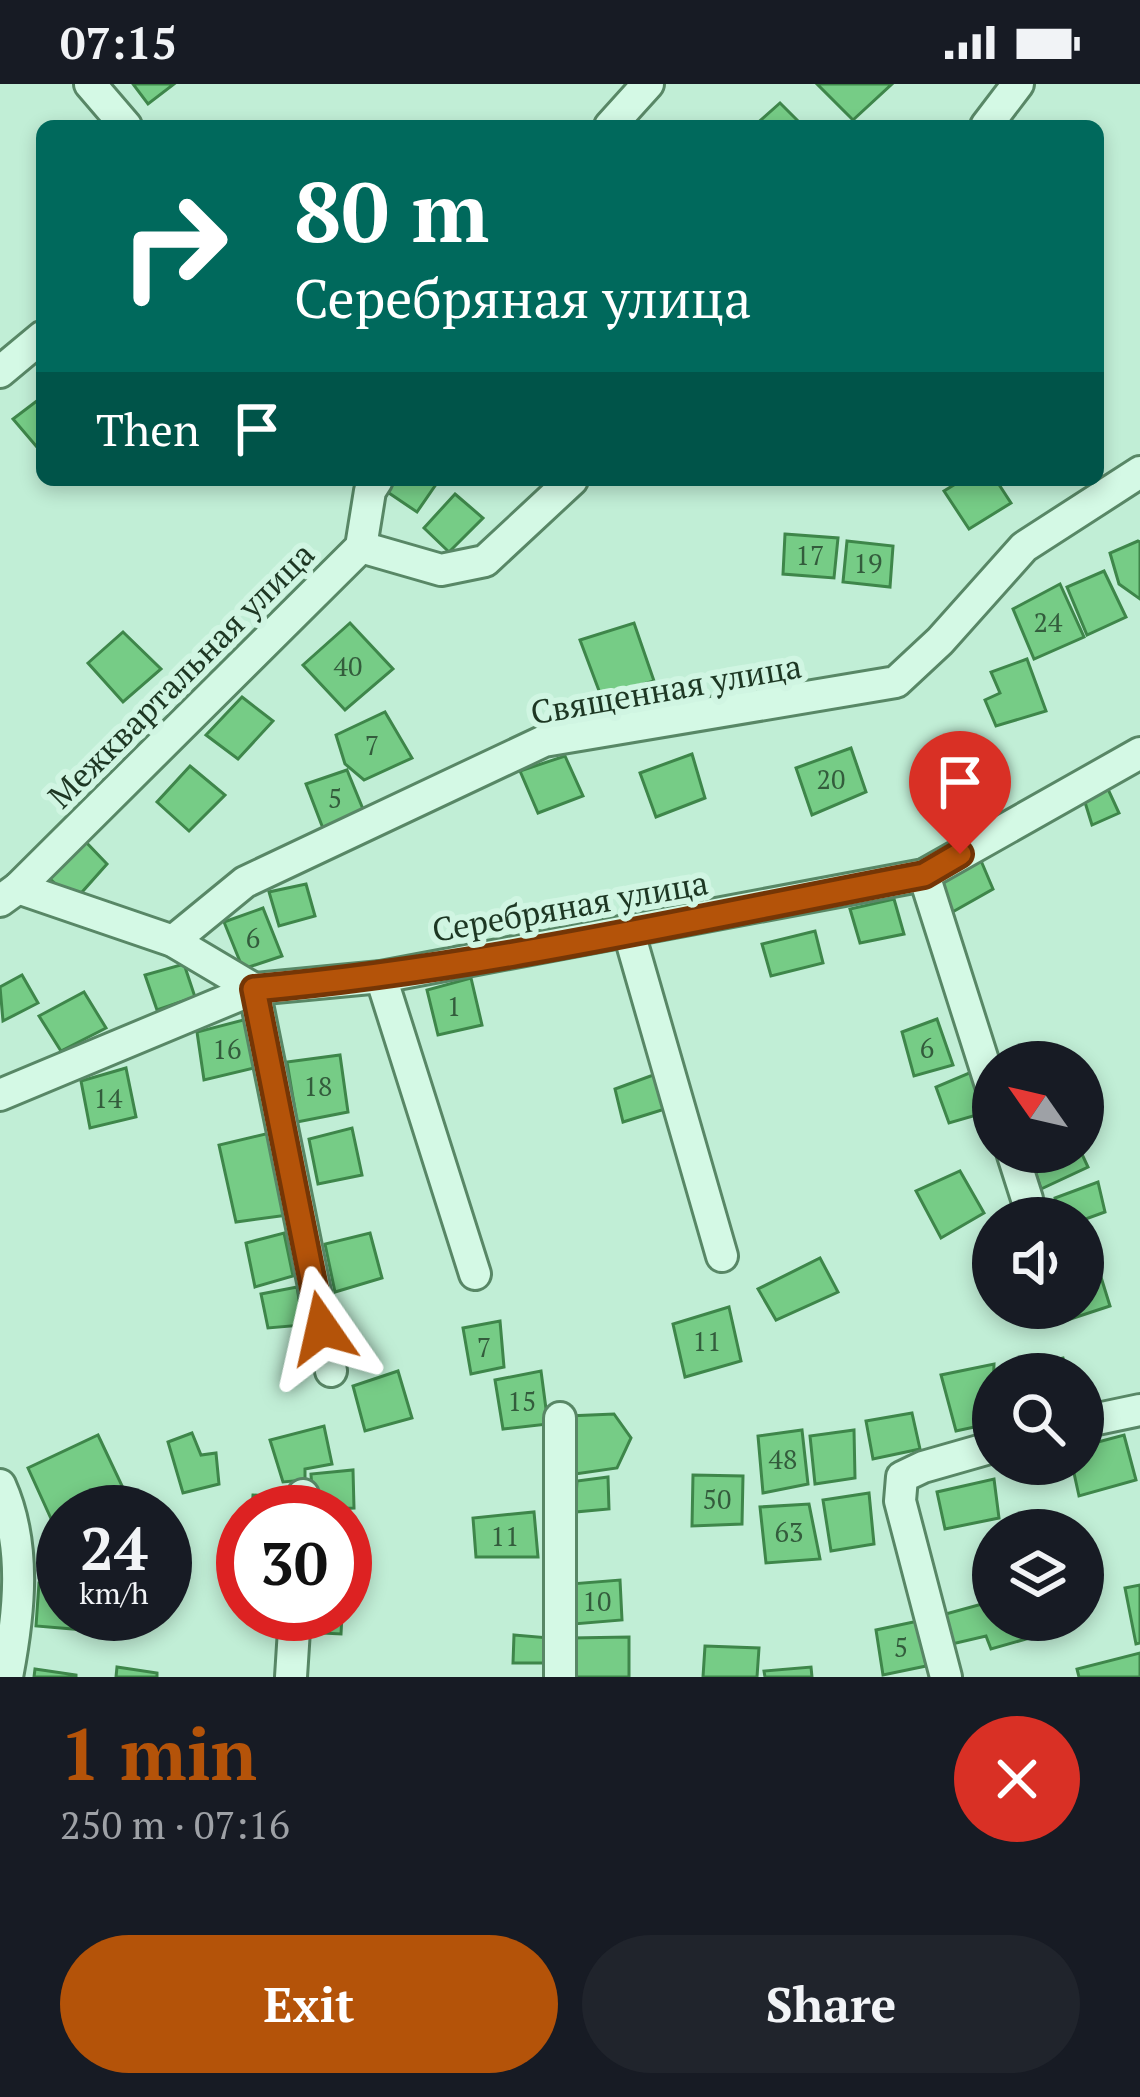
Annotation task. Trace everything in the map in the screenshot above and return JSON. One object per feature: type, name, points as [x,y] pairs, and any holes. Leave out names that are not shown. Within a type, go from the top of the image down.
[{"type":"street","points":[[90,84],[121,120]]},
{"type":"street","points":[[615,120],[648,84]]},
{"type":"street","points":[[991,120],[1018,84]]},
{"type":"street","points":[[0,372],[36,342]]},
{"type":"street","name":"Священная улица","points":[[172,941],[245,882],[544,741],[896,682],[1024,547],[1140,472]]},
{"type":"street","name":"Межквартальная улица","points":[[9,894],[361,547],[373,486]]},
{"type":"street","points":[[361,547],[442,570],[484,561],[565,486]]},
{"type":"street","name":"Серебряная улица","points":[[0,1096],[254,989],[381,977],[924,875],[1140,753]]},
{"type":"street","points":[[924,875],[977,1041]]},
{"type":"street","points":[[9,894],[172,941],[254,989],[331,1371]]},
{"type":"street","points":[[629,933],[722,1256]]},
{"type":"street","points":[[381,977],[475,1274]]},
{"type":"street","points":[[1104,1418],[1140,1410]]},
{"type":"street","points":[[560,1418],[560,1677]]},
{"type":"street","points":[[946,1677],[900,1501],[902,1478],[972,1453]]},
{"type":"street","points":[[0,1485],[19,1559],[16,1633],[8,1677]]},
{"type":"street","points":[[291,1677],[293,1641]]},
{"type":"building","points":[[133,84],[174,84],[148,104]]},
{"type":"building","points":[[817,84],[892,84],[853,120]]},
{"type":"building","points":[[780,103],[797,120],[761,120]]},
{"type":"building","points":[[36,402],[36,446],[13,419]]},
{"type":"building","points":[[389,486],[435,486],[417,512],[386,491]]},
{"type":"building","points":[[952,486],[1000,486],[1011,503],[969,529],[944,491]]},
{"type":"building","points":[[455,494],[483,518],[449,552],[424,528]]},
{"type":"building","points":[[785,534],[838,538],[834,578],[783,574]]},
{"type":"building","points":[[847,541],[893,546],[890,587],[843,582]]},
{"type":"building","points":[[1138,541],[1140,599],[1119,584],[1110,553]]},
{"type":"building","points":[[1104,571],[1126,617],[1087,635],[1067,587]]},
{"type":"building","points":[[1060,584],[1084,637],[1034,659],[1013,609]]},
{"type":"building","points":[[350,623],[393,669],[345,710],[303,665]]},
{"type":"building","points":[[634,623],[654,681],[601,696],[580,640]]},
{"type":"building","points":[[123,632],[161,669],[123,702],[88,663]]},
{"type":"building","points":[[1027,659],[1046,711],[996,726],[985,700],[1000,693],[991,672]]},
{"type":"building","points":[[242,697],[273,721],[238,759],[206,735]]},
{"type":"building","points":[[385,712],[412,758],[364,780],[345,764],[336,735]]},
{"type":"building","points":[[851,748],[866,792],[812,815],[796,768]]},
{"type":"building","points":[[692,754],[705,798],[656,817],[640,773]]},
{"type":"building","points":[[565,756],[583,796],[538,813],[520,771]]},
{"type":"building","points":[[190,766],[225,795],[189,831],[157,802]]},
{"type":"building","points":[[347,770],[365,814],[324,831],[306,784]]},
{"type":"building","points":[[1108,789],[1119,813],[1092,825],[1084,799]]},
{"type":"building","points":[[84,840],[107,864],[74,901],[48,877]]},
{"type":"building","points":[[979,856],[993,889],[949,914],[932,881]]},
{"type":"building","points":[[306,884],[315,916],[279,926],[269,892]]},
{"type":"building","points":[[894,899],[904,934],[860,943],[850,909]]},
{"type":"building","points":[[263,908],[282,956],[243,969],[224,922]]},
{"type":"building","points":[[815,931],[823,963],[771,976],[762,944]]},
{"type":"building","points":[[184,964],[195,997],[157,1010],[145,975]]},
{"type":"building","points":[[22,975],[38,1003],[3,1021],[0,987]]},
{"type":"building","points":[[471,978],[482,1025],[438,1035],[427,990]]},
{"type":"building","points":[[84,992],[106,1028],[61,1051],[39,1016]]},
{"type":"building","points":[[247,1019],[258,1067],[204,1080],[197,1032]]},
{"type":"building","points":[[937,1019],[953,1065],[914,1076],[902,1032]]},
{"type":"building","points":[[340,1055],[348,1112],[297,1122],[287,1062]]},
{"type":"building","points":[[126,1068],[136,1117],[90,1128],[81,1081]]},
{"type":"building","points":[[972,1072],[972,1116],[949,1123],[936,1087]]},
{"type":"building","points":[[656,1074],[665,1109],[623,1122],[615,1089]]},
{"type":"building","points":[[352,1128],[362,1175],[318,1184],[309,1139]]},
{"type":"building","points":[[274,1132],[288,1215],[236,1222],[219,1145]]},
{"type":"building","points":[[960,1171],[975,1197],[972,1220],[941,1238],[916,1191]]},
{"type":"building","points":[[1036,1173],[1075,1173],[1041,1189]]},
{"type":"building","points":[[1098,1182],[1102,1197],[1058,1197]]},
{"type":"building","points":[[284,1233],[293,1276],[255,1287],[246,1243]]},
{"type":"building","points":[[370,1233],[382,1278],[335,1292],[325,1244]]},
{"type":"building","points":[[820,1258],[838,1292],[776,1320],[758,1289]]},
{"type":"building","points":[[297,1287],[303,1325],[268,1328],[261,1294]]},
{"type":"building","points":[[729,1307],[741,1361],[685,1377],[673,1324]]},
{"type":"building","points":[[500,1321],[504,1367],[471,1374],[463,1328]]},
{"type":"building","points":[[972,1369],[972,1428],[956,1431],[941,1375]]},
{"type":"building","points":[[398,1371],[412,1418],[365,1431],[353,1386]]},
{"type":"building","points":[[541,1371],[548,1424],[503,1429],[495,1380]]},
{"type":"building","points":[[912,1413],[920,1449],[873,1459],[866,1421]]},
{"type":"building","points":[[614,1414],[631,1438],[617,1468],[568,1475],[568,1416]]},
{"type":"building","points":[[324,1426],[332,1464],[305,1469],[305,1480],[283,1482],[270,1440]]},
{"type":"building","points":[[802,1430],[808,1484],[763,1493],[758,1436]]},
{"type":"building","points":[[854,1430],[855,1478],[815,1484],[810,1436]]},
{"type":"building","points":[[192,1433],[201,1455],[216,1453],[219,1484],[192,1491],[192,1485],[181,1485],[168,1442]]},
{"type":"building","points":[[98,1435],[122,1485],[36,1486],[28,1468]]},
{"type":"building","points":[[1124,1435],[1136,1480],[1079,1496],[1077,1485],[1104,1485],[1104,1440]]},
{"type":"building","points":[[353,1470],[353,1485],[312,1485],[311,1474]]},
{"type":"building","points":[[693,1475],[743,1476],[742,1524],[692,1526]]},
{"type":"building","points":[[608,1477],[609,1509],[575,1512],[577,1481]]},
{"type":"building","points":[[972,1484],[995,1485],[998,1509],[972,1509],[972,1524],[945,1529],[937,1492]]},
{"type":"building","points":[[869,1493],[874,1544],[831,1551],[823,1500]]},
{"type":"building","points":[[809,1504],[820,1559],[766,1563],[760,1507]]},
{"type":"building","points":[[534,1512],[538,1557],[476,1557],[473,1518]]},
{"type":"building","points":[[620,1580],[622,1620],[574,1624],[570,1584]]},
{"type":"building","points":[[1140,1585],[1140,1643],[1136,1644],[1125,1588]]},
{"type":"building","points":[[972,1607],[972,1639],[952,1644],[942,1615]]},
{"type":"building","points":[[918,1621],[926,1666],[883,1675],[876,1630]]},
{"type":"building","points":[[514,1635],[550,1638],[548,1663],[513,1663]]},
{"type":"building","points":[[629,1637],[629,1677],[572,1677],[571,1638]]},
{"type":"building","points":[[988,1641],[1019,1641],[991,1649]]},
{"type":"building","points":[[705,1646],[759,1648],[757,1677],[703,1677]]},
{"type":"building","points":[[1140,1653],[1140,1677],[1079,1677],[1077,1669]]},
{"type":"building","points":[[117,1667],[157,1673],[157,1677],[116,1677]]},
{"type":"building","points":[[811,1667],[812,1677],[765,1677],[764,1671]]},
{"type":"building","points":[[35,1669],[76,1675],[76,1677],[34,1677]]},
{"type":"route","points":[[322,1328],[254,989],[381,977],[629,933],[924,875],[960,854]]}]
